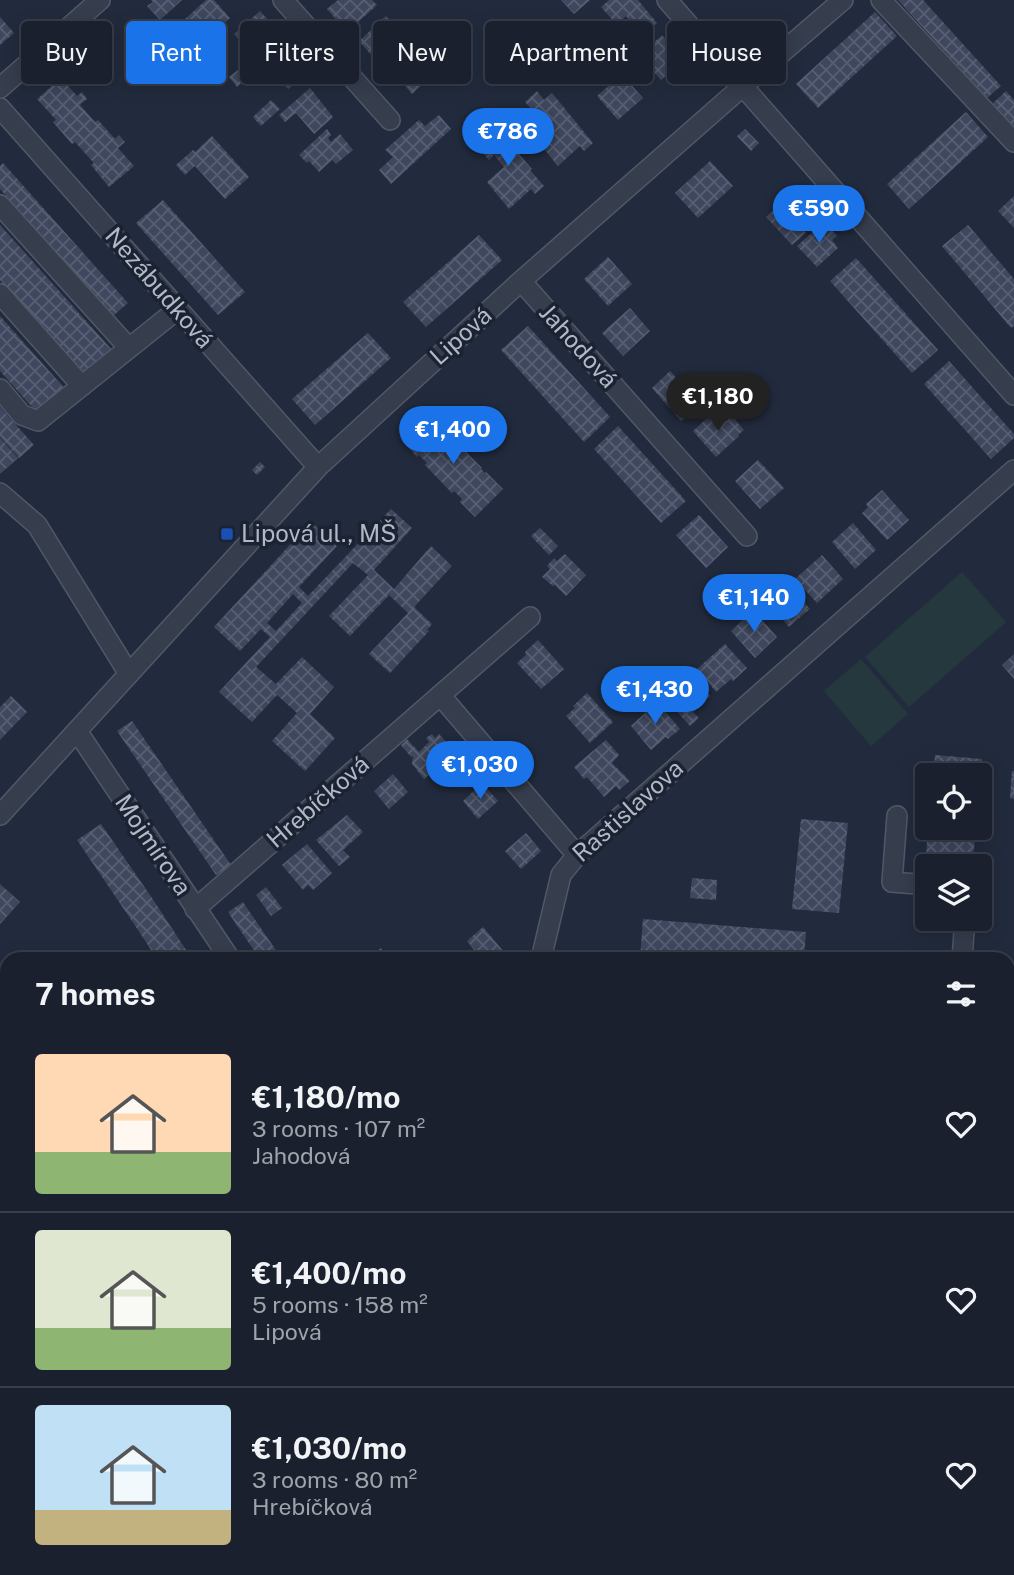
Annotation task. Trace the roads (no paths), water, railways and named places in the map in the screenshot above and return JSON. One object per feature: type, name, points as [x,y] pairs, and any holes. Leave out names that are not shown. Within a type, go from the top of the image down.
[{"type":"street","points":[[0,88],[100,0]]},
{"type":"street","points":[[283,0],[390,120]]},
{"type":"street","points":[[667,0],[1014,395]]},
{"type":"street","name":"Lipová","points":[[0,815],[318,467],[520,281],[844,0]]},
{"type":"street","points":[[881,0],[1014,142]]},
{"type":"street","name":"Nezábudková","points":[[1,110],[318,467]]},
{"type":"street","points":[[0,205],[130,348]]},
{"type":"street","name":"Jahodová","points":[[520,281],[747,536]]},
{"type":"street","points":[[0,294],[82,386]]},
{"type":"street","points":[[0,389],[22,415],[38,421],[178,309]]},
{"type":"street","name":"Rastislavova","points":[[543,952],[561,875],[577,855],[1014,470]]},
{"type":"street","points":[[0,493],[37,526],[129,674]]},
{"type":"street","name":"Hrebíčková","points":[[195,909],[530,617]]},
{"type":"street","points":[[440,695],[577,855]]},
{"type":"street","name":"Mojmírova","points":[[77,731],[225,952]]},
{"type":"street","points":[[897,816],[892,882],[915,884]]},
{"type":"street","points":[[962,952],[964,931]]},
{"type":"place","name":"Lipová ul., MŠ","points":[[227,534]]}]
